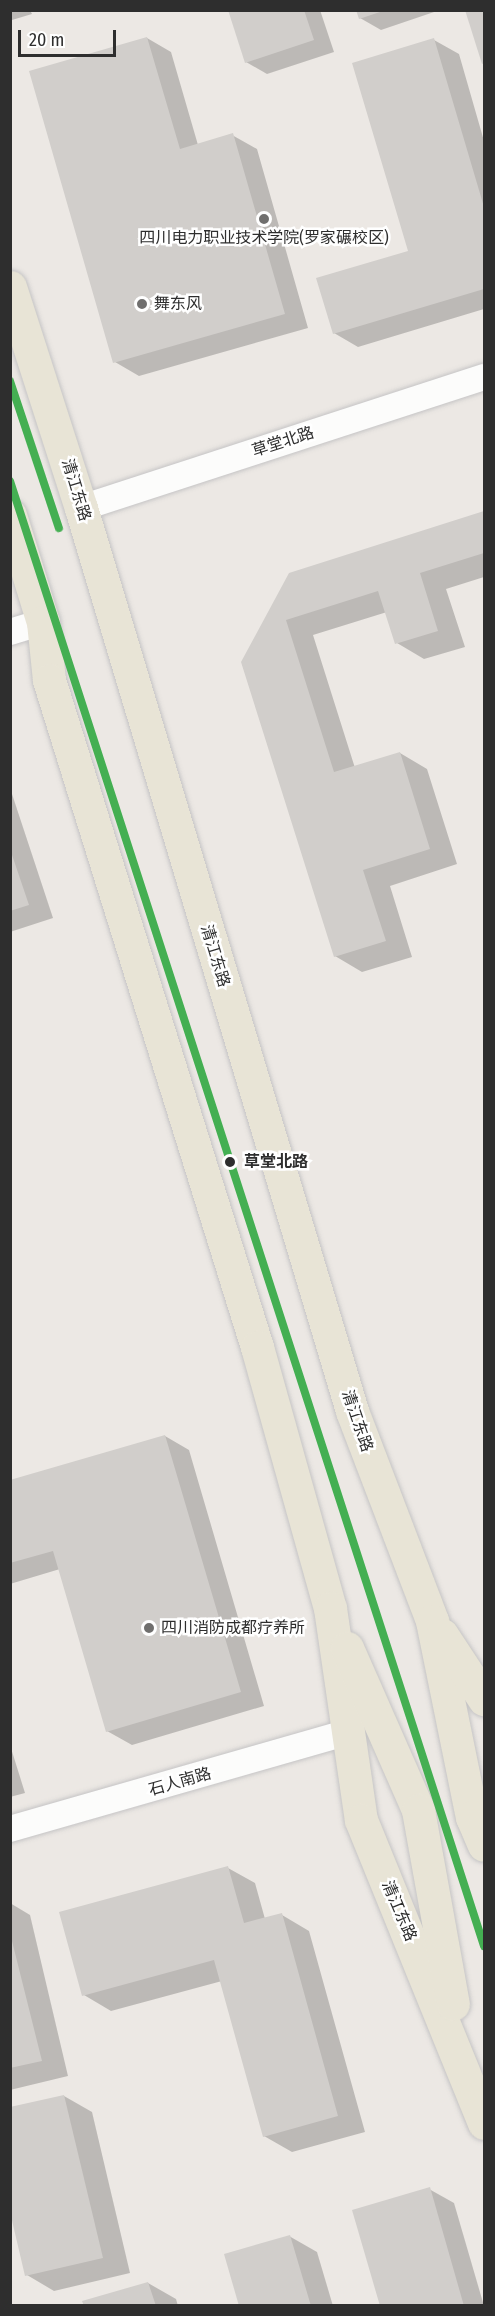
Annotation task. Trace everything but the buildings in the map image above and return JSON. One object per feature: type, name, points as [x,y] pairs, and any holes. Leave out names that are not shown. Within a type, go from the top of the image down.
[{"type":"main road","name":"清江东路","points":[[10,287],[81,508],[352,1411],[432,1621],[472,1816],[484,1845]]},
{"type":"main road","name":"清江东路","points":[[10,515],[43,622],[49,680],[256,1347],[330,1608],[361,1820],[464,2067],[484,2123]]},
{"type":"main road","name":"清江东路","points":[[330,1608],[418,1810],[464,2067]]},
{"type":"main road","name":"清江东路","points":[[432,1621],[484,1700]]},
{"type":"street","name":"草堂北路","points":[[81,508],[484,377]]},
{"type":"street","points":[[10,632],[43,622]]},
{"type":"street","name":"石人南路","points":[[10,1829],[348,1732]]},
{"type":"transit line","points":[[10,381],[59,528]]},
{"type":"transit line","points":[[10,481],[484,1946]]},
{"type":"place","name":"四川电力职业技术学院(罗家碾校区)","points":[[264,219]]},
{"type":"place","name":"舞东风","points":[[142,304]]},
{"type":"place","name":"草堂北路","points":[[230,1162]]},
{"type":"place","name":"四川消防成都疗养所","points":[[149,1628]]}]
